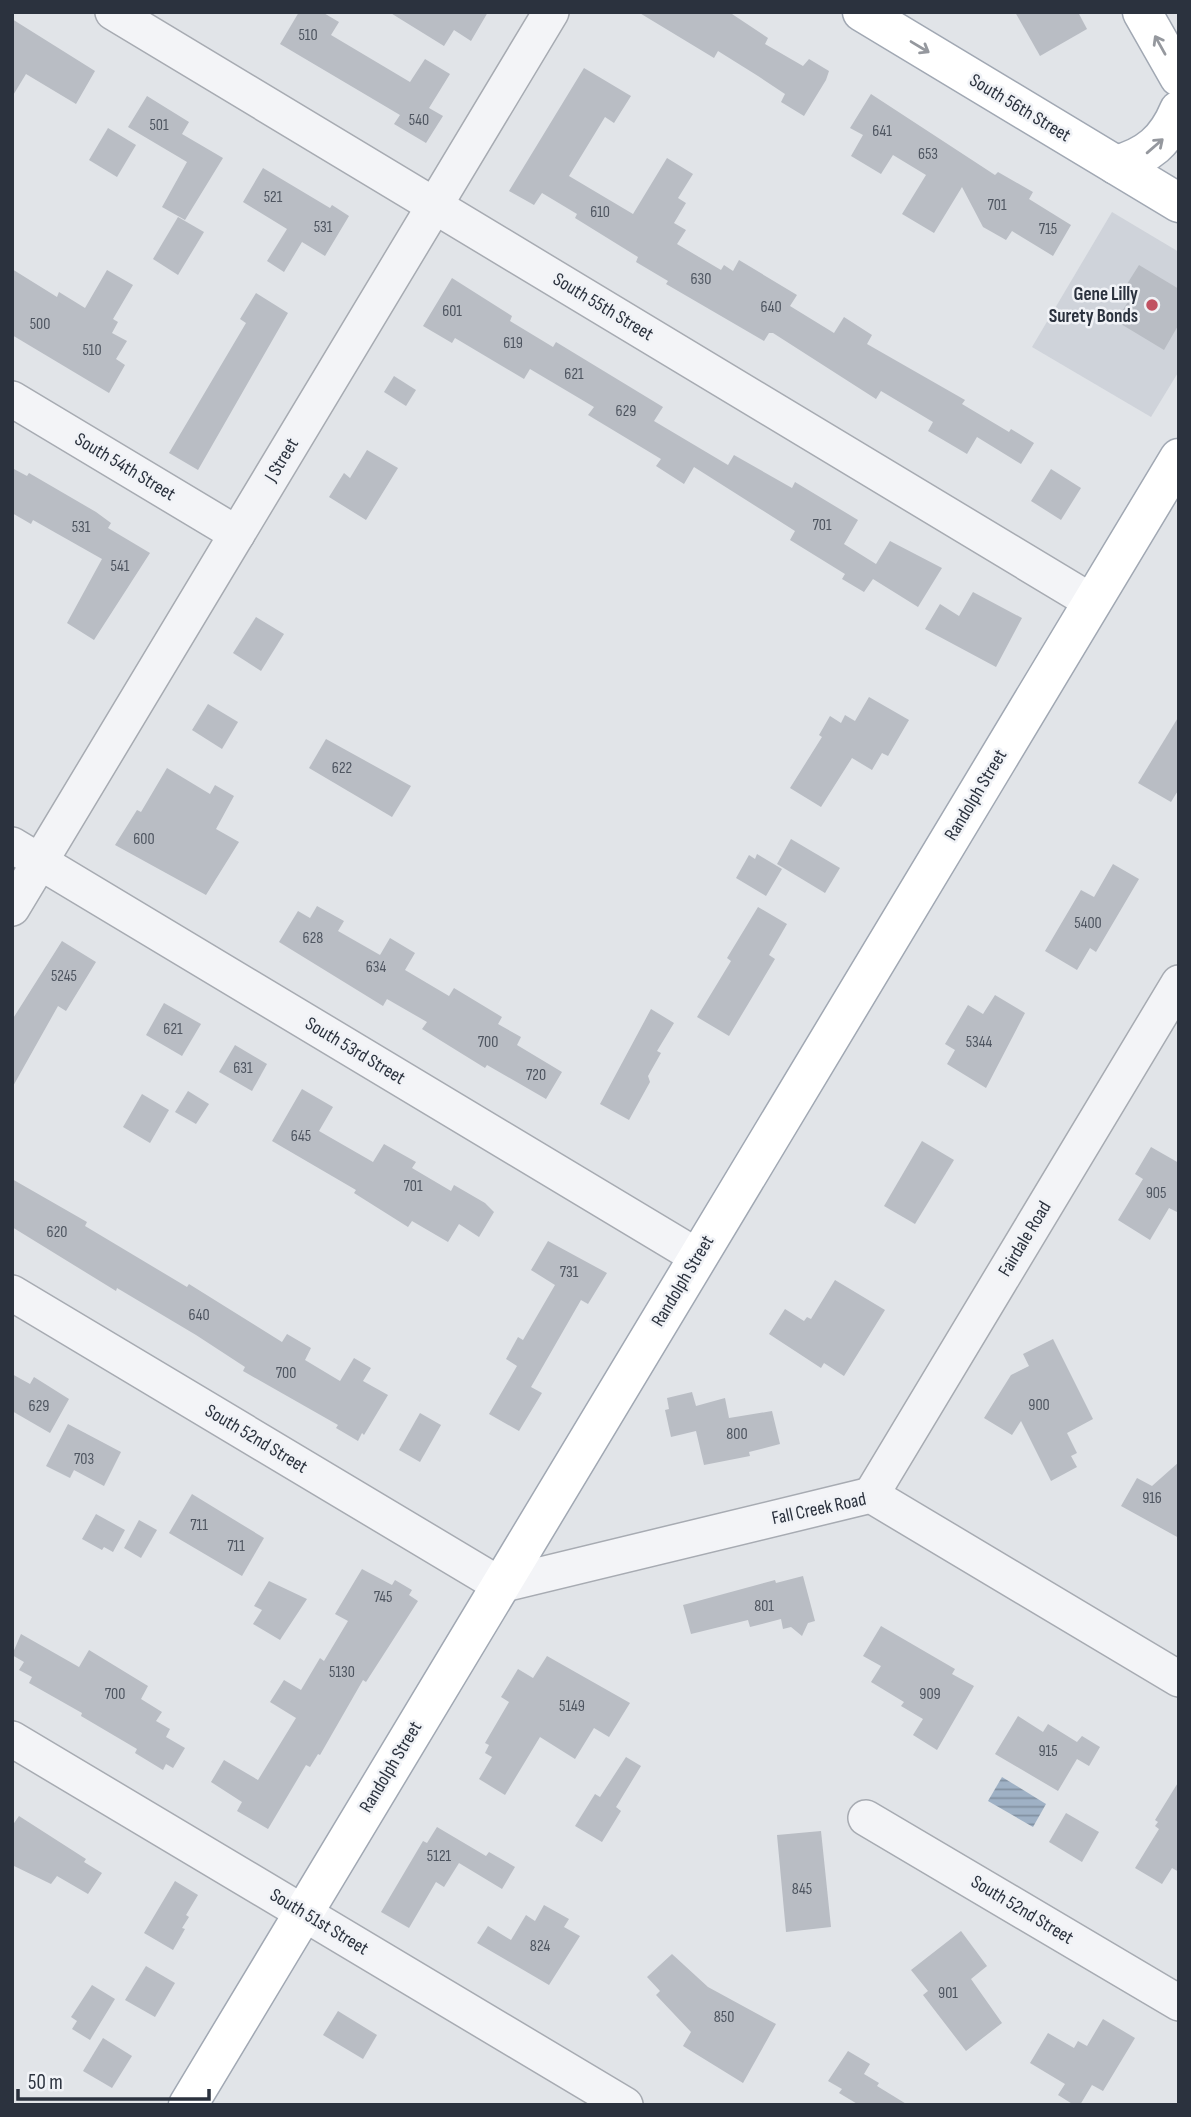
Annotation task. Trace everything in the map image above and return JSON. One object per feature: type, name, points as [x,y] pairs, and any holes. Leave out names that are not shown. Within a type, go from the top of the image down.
[{"type":"main road","name":"South 56th Street","points":[[862,12],[1179,203]]},
{"type":"main road","points":[[1142,12],[1179,77]]},
{"type":"main road","points":[[1116,165],[1136,159],[1157,145],[1179,110]]},
{"type":"main road","name":"Randolph Street","points":[[188,2105],[1179,458]]},
{"type":"street","name":"South 55th Street","points":[[113,12],[1092,602]]},
{"type":"street","name":"J Street","points":[[12,908],[26,854],[237,534],[551,12]]},
{"type":"street","name":"South 54th Street","points":[[12,399],[237,534]]},
{"type":"street","name":"South 53rd Street","points":[[26,854],[698,1257]]},
{"type":"street","name":"Fairdale Road","points":[[871,1495],[1179,983]]},
{"type":"street","name":"South 52nd Street","points":[[12,1293],[500,1586]]},
{"type":"street","name":"Fall Creek Road","points":[[500,1586],[871,1495],[1179,1679]]},
{"type":"street","name":"South 51st Street","points":[[12,1739],[625,2105]]},
{"type":"street","name":"South 52nd Street","points":[[866,1818],[1179,2003]]},
{"type":"shaded area","points":[[1112,212],[1179,252],[1179,371],[1151,417],[1032,347]]},
{"type":"water","points":[[1002,1777],[1046,1804],[1033,1827],[988,1801]]},
{"type":"building","points":[[299,12],[322,12],[339,22],[331,35],[410,82],[425,59],[450,74],[429,108],[443,116],[426,143],[394,124],[400,115],[280,44]]},
{"type":"building","points":[[389,12],[488,12],[471,41],[454,30],[444,46]]},
{"type":"building","points":[[638,12],[729,12],[768,38],[765,44],[803,66],[809,59],[829,71],[826,80],[804,116],[781,102],[785,94],[758,76],[718,51],[714,58]]},
{"type":"building","points":[[1015,12],[1078,12],[1087,29],[1040,56]]},
{"type":"building","points":[[12,19],[95,71],[76,104],[26,74],[12,97]]},
{"type":"building","points":[[584,68],[631,96],[614,123],[605,117],[569,176],[633,214],[667,158],[693,174],[678,198],[686,203],[674,223],[686,230],[677,244],[721,270],[724,265],[733,271],[739,260],[797,295],[790,306],[834,333],[844,317],[872,335],[867,344],[965,400],[962,404],[1009,432],[1011,429],[1034,443],[1021,464],[977,437],[967,454],[928,431],[933,422],[881,391],[876,399],[773,333],[769,333],[764,341],[666,284],[668,281],[636,262],[638,257],[575,218],[577,214],[542,193],[534,205],[509,191]]},
{"type":"building","points":[[871,94],[995,175],[998,172],[1033,192],[1029,199],[1071,225],[1053,256],[1012,231],[1006,240],[983,227],[962,187],[934,233],[902,214],[926,175],[893,155],[881,174],[851,156],[863,135],[850,128]]},
{"type":"building","points":[[147,96],[189,122],[182,134],[223,158],[185,220],[162,207],[187,162],[128,127]]},
{"type":"building","points":[[108,128],[136,145],[117,177],[89,160]]},
{"type":"building","points":[[263,168],[330,208],[332,205],[349,216],[325,256],[302,242],[284,272],[267,261],[287,229],[243,202]]},
{"type":"building","points":[[178,217],[204,232],[178,275],[153,259]]},
{"type":"building","name":"Gene Lilly Surety Bonds","points":[[1139,265],[1179,289],[1179,324],[1164,350],[1116,321],[1136,289],[1127,284]]},
{"type":"building","points":[[12,269],[57,297],[59,292],[85,308],[107,270],[133,285],[113,319],[118,322],[112,333],[127,341],[116,359],[125,365],[109,393],[12,335]]},
{"type":"building","points":[[452,278],[512,316],[510,321],[553,347],[556,342],[663,407],[654,421],[728,465],[734,455],[792,488],[795,482],[858,520],[844,544],[876,564],[890,541],[942,568],[918,607],[873,579],[864,592],[842,579],[845,574],[790,540],[795,531],[694,467],[684,484],[656,466],[661,459],[588,415],[594,407],[530,369],[524,379],[455,338],[452,343],[423,326]]},
{"type":"building","points":[[256,293],[288,313],[198,470],[169,453],[246,323],[240,319]]},
{"type":"building","points":[[394,376],[416,390],[406,406],[384,392]]},
{"type":"building","points":[[367,450],[398,468],[366,520],[329,497],[344,473],[350,478]]},
{"type":"building","points":[[12,468],[27,476],[29,473],[96,512],[111,523],[108,528],[150,553],[94,640],[67,623],[102,559],[33,520],[31,524],[12,513]]},
{"type":"building","points":[[1051,469],[1081,488],[1061,520],[1031,501]]},
{"type":"building","points":[[973,592],[1022,618],[996,667],[925,629],[940,604],[959,616]]},
{"type":"building","points":[[256,617],[284,634],[261,671],[233,653]]},
{"type":"building","points":[[869,697],[909,720],[888,756],[882,753],[872,770],[852,758],[821,807],[790,788],[822,737],[819,735],[830,716],[841,723],[845,715],[855,721]]},
{"type":"building","points":[[208,704],[238,722],[222,749],[192,730]]},
{"type":"building","points":[[1179,716],[1179,789],[1171,802],[1138,783]]},
{"type":"building","points":[[326,739],[411,786],[392,817],[309,768]]},
{"type":"building","points":[[167,768],[210,794],[215,785],[234,796],[216,829],[239,842],[206,895],[115,845],[137,810],[141,812]]},
{"type":"building","points":[[791,839],[840,868],[825,893],[777,864]]},
{"type":"building","points":[[757,854],[782,869],[766,896],[736,878],[749,855],[755,859]]},
{"type":"building","points":[[1113,864],[1139,879],[1096,952],[1090,948],[1077,970],[1045,951],[1081,890],[1094,897]]},
{"type":"building","points":[[317,906],[344,921],[338,931],[380,955],[390,938],[415,953],[405,970],[449,996],[454,988],[502,1017],[498,1024],[521,1037],[517,1045],[562,1072],[546,1099],[487,1065],[485,1068],[422,1029],[427,1022],[387,999],[383,1006],[279,942],[298,911],[310,918]]},
{"type":"building","points":[[758,907],[787,924],[769,955],[775,959],[729,1036],[697,1017],[731,961],[727,958]]},
{"type":"building","points":[[62,941],[96,962],[66,1011],[58,1006],[12,1088],[12,1020]]},
{"type":"building","points":[[995,995],[1025,1013],[986,1088],[947,1064],[955,1050],[945,1044],[968,1005],[983,1014]]},
{"type":"building","points":[[164,1003],[201,1024],[182,1056],[146,1035]]},
{"type":"building","points":[[651,1009],[674,1023],[657,1051],[661,1053],[648,1076],[650,1082],[629,1120],[600,1104]]},
{"type":"building","points":[[235,1045],[267,1064],[252,1091],[219,1072]]},
{"type":"building","points":[[302,1089],[333,1107],[319,1131],[373,1162],[384,1144],[416,1162],[412,1168],[451,1191],[454,1185],[485,1203],[494,1212],[479,1237],[459,1224],[448,1242],[412,1221],[408,1227],[354,1193],[356,1190],[272,1141]]},
{"type":"building","points":[[188,1091],[209,1104],[196,1124],[175,1112]]},
{"type":"building","points":[[142,1094],[169,1110],[150,1143],[123,1127]]},
{"type":"building","points":[[922,1141],[954,1160],[915,1224],[884,1206]]},
{"type":"building","points":[[1151,1147],[1179,1163],[1179,1213],[1169,1208],[1150,1240],[1118,1220],[1143,1179],[1135,1174]]},
{"type":"building","points":[[12,1179],[87,1222],[85,1226],[187,1287],[189,1284],[282,1342],[287,1334],[311,1348],[305,1360],[340,1381],[354,1358],[371,1368],[363,1381],[388,1395],[364,1435],[362,1433],[358,1441],[336,1428],[338,1425],[243,1371],[245,1367],[196,1335],[117,1288],[116,1291],[12,1227]]},
{"type":"building","points":[[548,1241],[607,1273],[588,1304],[581,1300],[531,1387],[542,1393],[519,1431],[489,1414],[517,1366],[506,1359],[518,1337],[523,1340],[555,1285],[531,1270]]},
{"type":"building","points":[[835,1280],[885,1310],[844,1376],[824,1363],[821,1368],[769,1334],[785,1309],[804,1321],[807,1317],[811,1319]]},
{"type":"building","points":[[1053,1339],[1093,1419],[1067,1433],[1077,1453],[1071,1456],[1077,1467],[1051,1481],[1021,1421],[1012,1435],[984,1418],[1011,1375],[1029,1366],[1023,1354]]},
{"type":"building","points":[[12,1374],[30,1384],[34,1377],[69,1399],[50,1433],[12,1411]]},
{"type":"building","points":[[692,1392],[696,1406],[725,1398],[729,1418],[772,1411],[780,1444],[749,1452],[750,1456],[704,1465],[696,1431],[671,1437],[665,1410],[669,1409],[667,1398]]},
{"type":"building","points":[[420,1413],[441,1425],[420,1462],[399,1450]]},
{"type":"building","points":[[68,1424],[121,1452],[104,1486],[74,1470],[70,1478],[46,1466]]},
{"type":"building","points":[[1179,1462],[1179,1538],[1121,1506],[1137,1478],[1152,1486]]},
{"type":"building","points":[[192,1494],[264,1538],[242,1576],[169,1533]]},
{"type":"building","points":[[96,1514],[125,1530],[113,1552],[104,1547],[102,1550],[82,1539]]},
{"type":"building","points":[[139,1520],[157,1530],[141,1558],[124,1548]]},
{"type":"building","points":[[362,1569],[392,1585],[395,1580],[412,1590],[409,1595],[418,1601],[366,1682],[363,1680],[320,1755],[318,1754],[310,1767],[306,1765],[268,1829],[237,1811],[242,1802],[211,1782],[224,1760],[258,1780],[296,1718],[270,1702],[284,1680],[301,1690],[320,1658],[324,1661],[348,1621],[335,1614]]},
{"type":"building","points":[[803,1576],[815,1621],[808,1623],[802,1636],[791,1627],[783,1629],[781,1619],[750,1627],[748,1620],[691,1634],[683,1605],[775,1580],[776,1583]]},
{"type":"building","points":[[269,1581],[307,1599],[280,1640],[253,1624],[262,1610],[254,1606]]},
{"type":"building","points":[[881,1626],[955,1669],[952,1674],[974,1686],[937,1750],[913,1735],[923,1719],[901,1706],[904,1702],[871,1682],[881,1666],[863,1656]]},
{"type":"building","points":[[21,1634],[79,1667],[89,1650],[148,1686],[141,1699],[162,1712],[156,1721],[170,1729],[166,1737],[185,1748],[173,1768],[166,1764],[163,1770],[135,1753],[137,1749],[81,1716],[82,1713],[29,1683],[32,1677],[19,1670],[24,1662],[12,1655]]},
{"type":"building","points":[[547,1656],[630,1703],[609,1737],[594,1728],[575,1759],[540,1737],[505,1795],[479,1779],[492,1757],[485,1753],[489,1745],[485,1743],[509,1702],[501,1697],[518,1669],[533,1678]]},
{"type":"building","points":[[1018,1716],[1043,1732],[1048,1724],[1077,1742],[1082,1736],[1100,1747],[1089,1766],[1077,1759],[1058,1791],[995,1754]]},
{"type":"building","points":[[626,1757],[641,1766],[616,1807],[621,1811],[602,1842],[575,1826],[595,1794],[600,1797]]},
{"type":"building","points":[[1179,1781],[1179,1872],[1172,1868],[1162,1884],[1135,1868],[1159,1829],[1155,1826],[1158,1822],[1155,1820]]},
{"type":"building","points":[[1066,1813],[1099,1832],[1082,1862],[1049,1842]]},
{"type":"building","points":[[19,1816],[86,1859],[84,1862],[102,1873],[88,1894],[57,1876],[51,1884],[12,1865],[12,1826]]},
{"type":"building","points":[[437,1827],[486,1856],[489,1852],[515,1867],[502,1889],[459,1863],[444,1887],[436,1882],[409,1928],[381,1912],[423,1841],[427,1843]]},
{"type":"building","points":[[821,1831],[831,1927],[786,1932],[777,1835]]},
{"type":"building","points":[[175,1881],[198,1895],[186,1915],[189,1917],[182,1928],[185,1929],[173,1950],[144,1933]]},
{"type":"building","points":[[544,1905],[569,1919],[564,1927],[580,1936],[549,1985],[477,1943],[488,1926],[511,1940],[526,1915],[535,1921]]},
{"type":"building","points":[[961,1931],[987,1966],[971,1979],[1002,2023],[966,2051],[923,1995],[928,1991],[911,1970]]},
{"type":"building","points":[[672,1954],[708,1987],[776,2024],[743,2083],[683,2046],[691,2032],[656,1995],[660,1991],[647,1977]]},
{"type":"building","points":[[146,1966],[175,1983],[155,2017],[125,2000]]},
{"type":"building","points":[[92,1985],[115,1999],[90,2040],[72,2029],[77,2021],[71,2017]]},
{"type":"building","points":[[338,2011],[377,2035],[363,2059],[323,2035]]},
{"type":"building","points":[[1103,2019],[1135,2038],[1103,2091],[1092,2085],[1080,2105],[1074,2105],[1058,2095],[1065,2084],[1030,2063],[1048,2033],[1074,2048],[1078,2041],[1087,2046]]},
{"type":"building","points":[[103,2038],[132,2056],[112,2088],[83,2071]]},
{"type":"building","points":[[848,2051],[870,2064],[864,2074],[879,2083],[877,2086],[908,2105],[859,2105],[839,2093],[842,2089],[828,2081]]},
{"type":"place","name":"Gene Lilly Surety Bonds","points":[[1152,305]]}]
